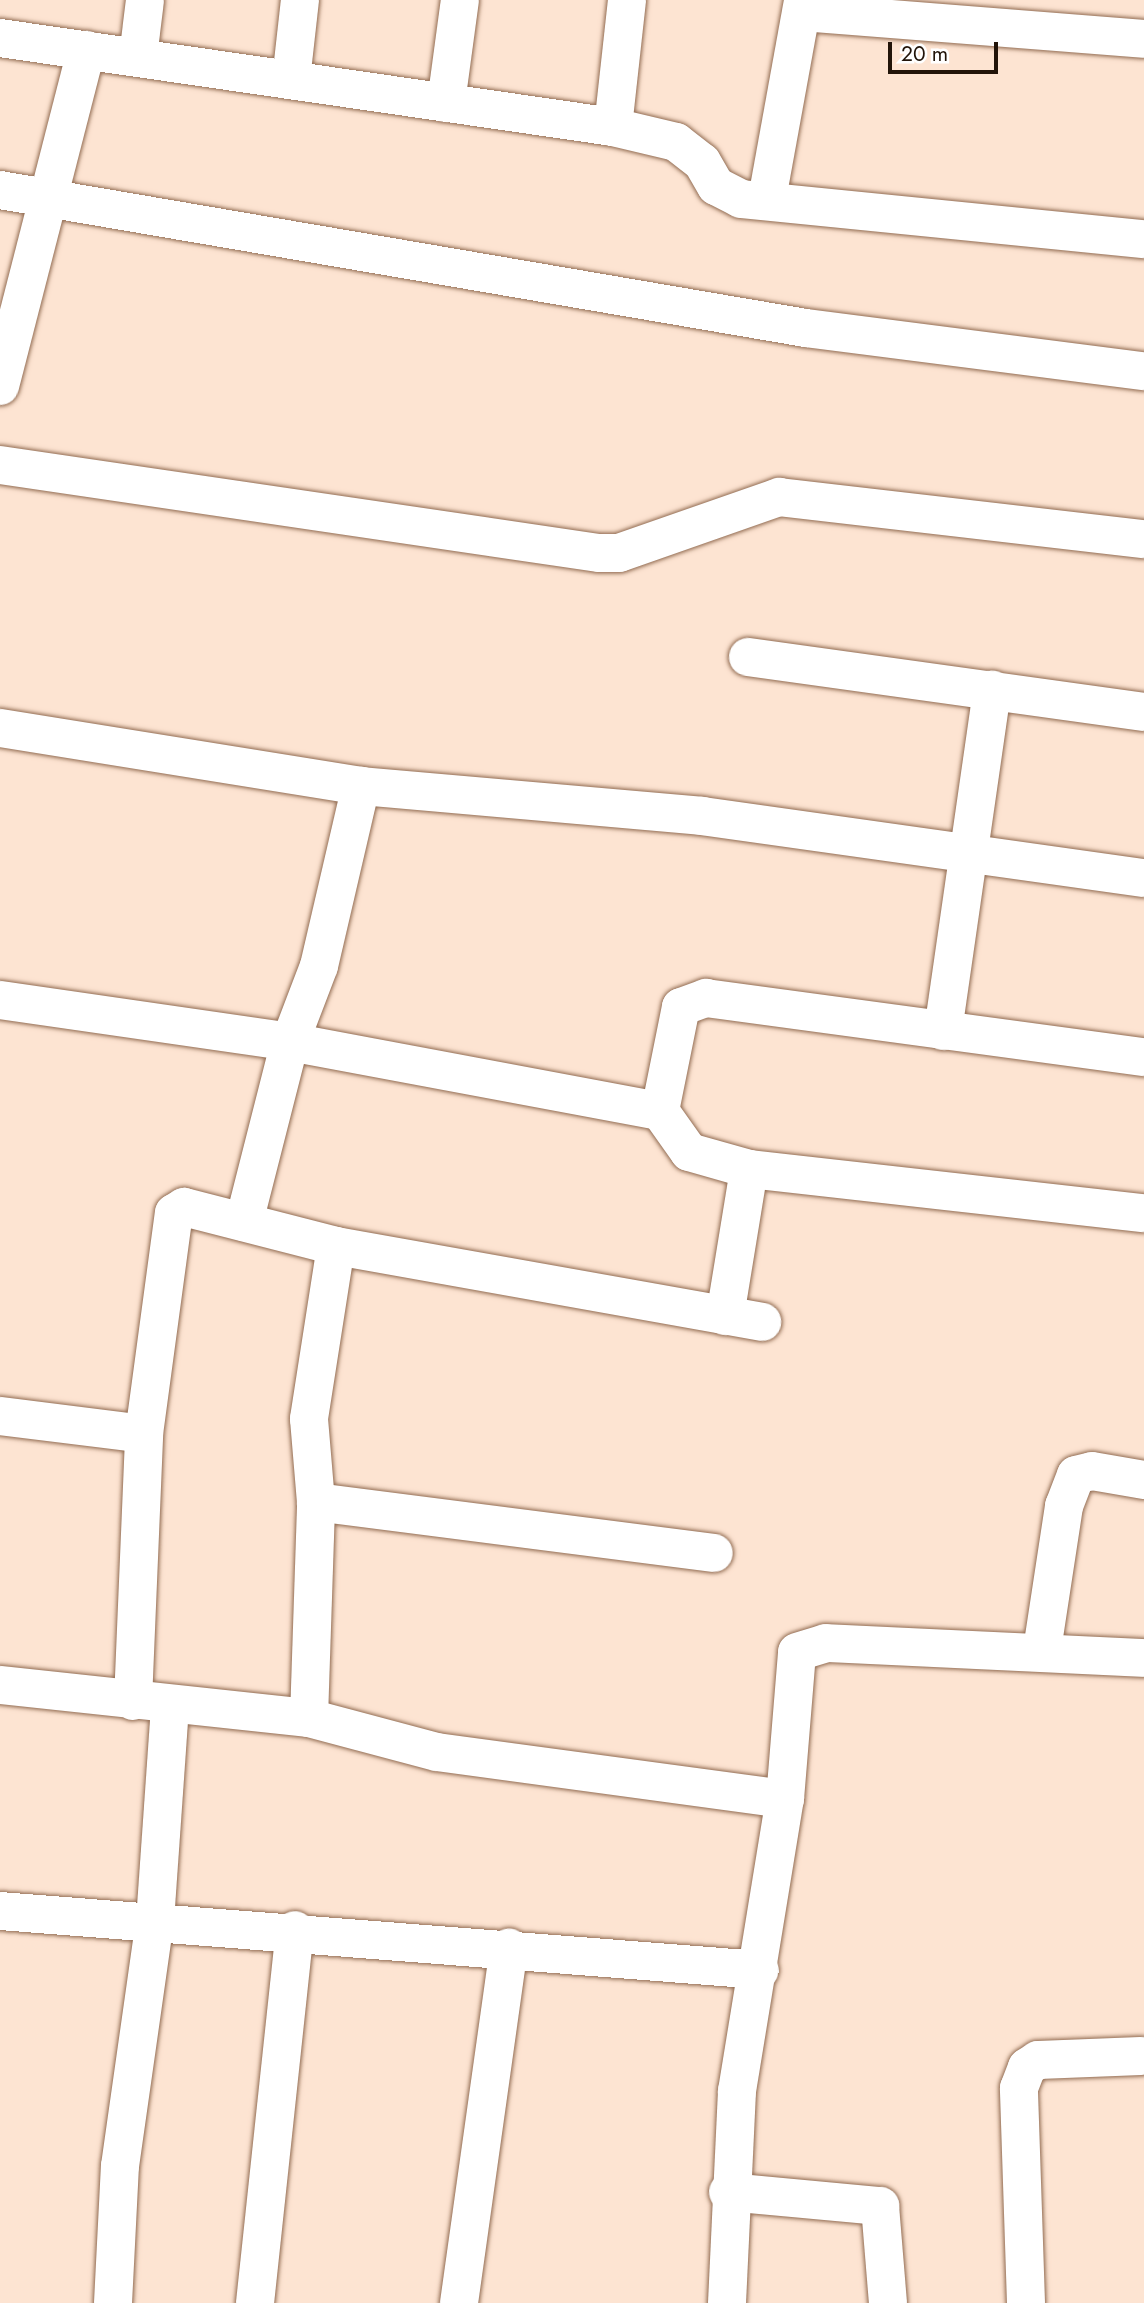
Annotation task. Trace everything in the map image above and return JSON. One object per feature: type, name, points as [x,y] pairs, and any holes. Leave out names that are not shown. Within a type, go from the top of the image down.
[{"type":"street","points":[[138,57],[145,0]]},
{"type":"street","points":[[291,80],[300,0]]},
{"type":"street","points":[[446,103],[460,0]]},
{"type":"street","points":[[613,127],[627,0]]},
{"type":"street","points":[[766,200],[803,6],[1144,39]]},
{"type":"street","points":[[0,38],[613,127],[676,142],[702,162],[716,187],[741,199],[1144,239]]},
{"type":"street","points":[[0,386],[43,197],[86,50]]},
{"type":"street","points":[[0,190],[806,328],[1144,371]]},
{"type":"street","points":[[0,465],[598,553],[620,553],[779,497],[1144,539]]},
{"type":"street","points":[[748,657],[1144,712]]},
{"type":"street","points":[[943,1031],[992,690]]},
{"type":"street","points":[[0,729],[361,786],[702,816],[1144,878]]},
{"type":"street","points":[[244,1222],[290,1042],[319,966],[361,786]]},
{"type":"street","points":[[660,1111],[681,1007],[706,998],[1144,1057]]},
{"type":"street","points":[[0,1000],[290,1042],[660,1111],[689,1152],[749,1169],[1144,1213]]},
{"type":"street","points":[[725,1316],[749,1169]]},
{"type":"street","points":[[133,1700],[144,1434],[174,1213],[184,1207],[336,1246],[762,1322]]},
{"type":"street","points":[[309,1718],[316,1502],[309,1419],[336,1246]]},
{"type":"street","points":[[0,1416],[144,1434]]},
{"type":"street","points":[[1042,1650],[1064,1506],[1076,1475],[1092,1471],[1144,1480]]},
{"type":"street","points":[[316,1502],[714,1553]]},
{"type":"street","points":[[727,2303],[728,2192],[737,2091],[760,1970],[785,1799],[797,1652],[827,1643],[1042,1650],[1144,1658]]},
{"type":"street","points":[[0,1685],[170,1706],[309,1718],[437,1752],[785,1799]]},
{"type":"street","points":[[113,2303],[120,2166],[155,1921],[170,1706]]},
{"type":"street","points":[[0,1911],[295,1930],[760,1970]]},
{"type":"street","points":[[255,2303],[295,1930]]},
{"type":"street","points":[[459,2303],[509,1947]]},
{"type":"street","points":[[1026,2303],[1019,2088],[1027,2067],[1038,2060],[1141,2056]]},
{"type":"street","points":[[728,2192],[880,2206],[888,2303]]}]
